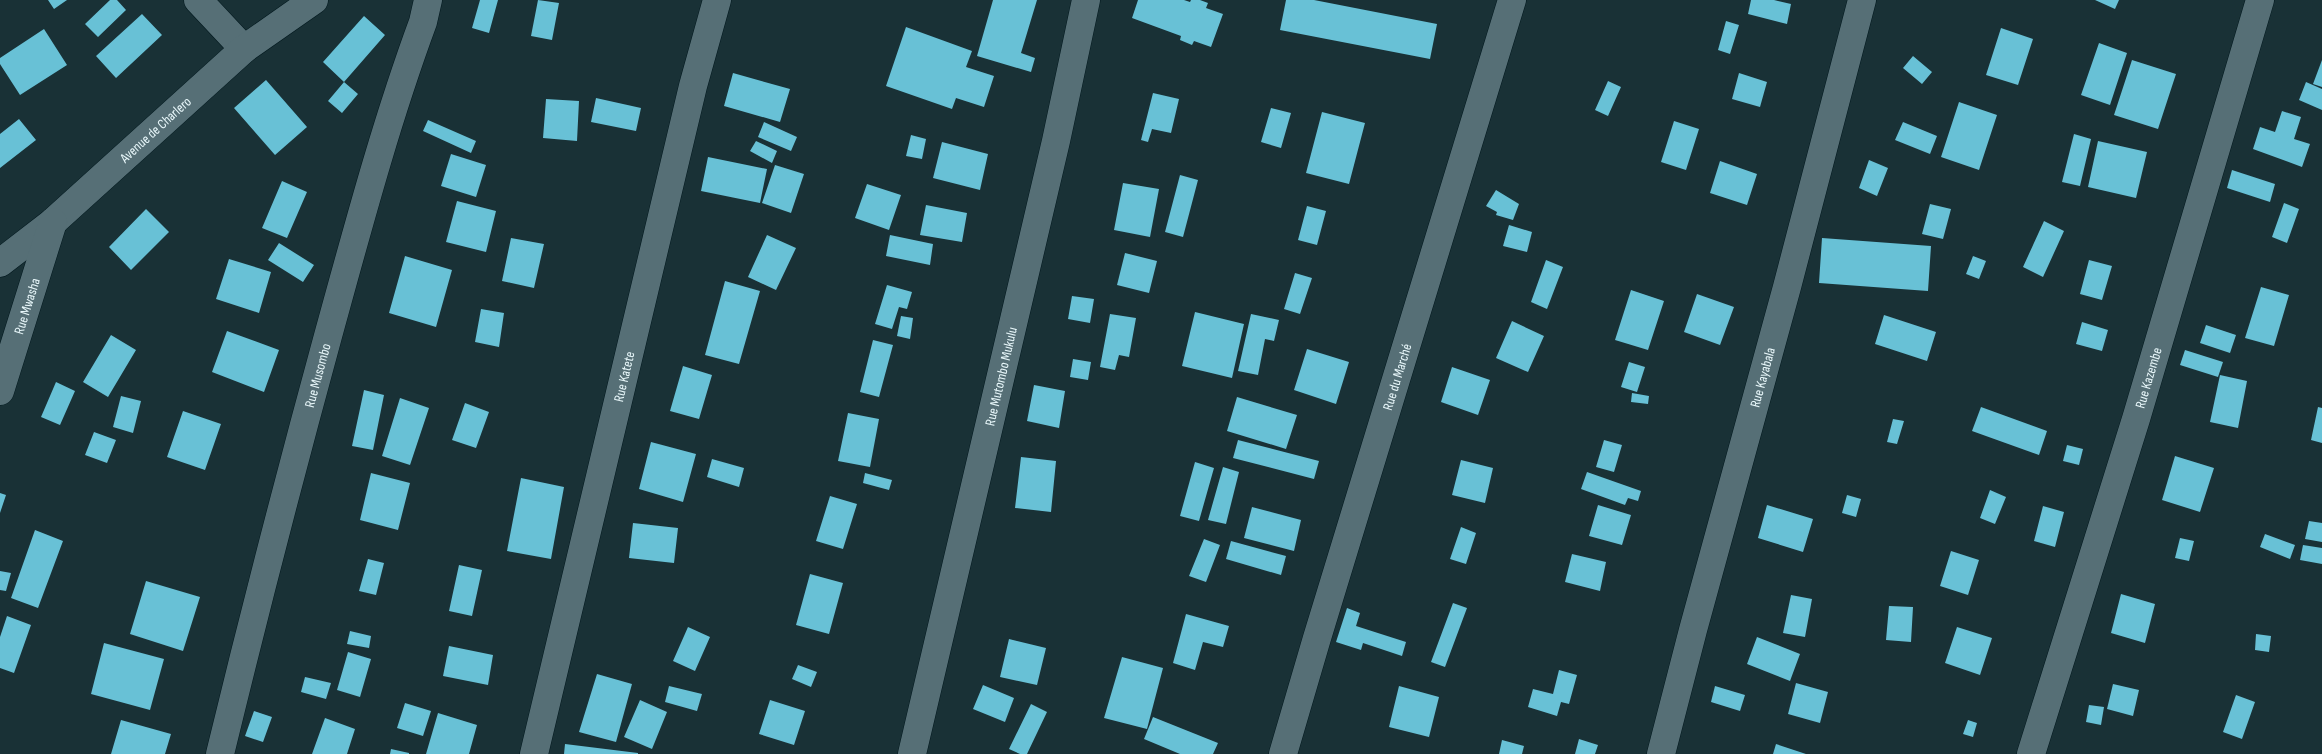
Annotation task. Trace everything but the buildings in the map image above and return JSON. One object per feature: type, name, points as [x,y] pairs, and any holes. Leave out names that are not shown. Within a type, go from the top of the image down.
[{"type":"street","points":[[198,0],[244,49]]},
{"type":"street","name":"Avenue de Charlero","points":[[0,263],[53,222],[244,49],[314,0]]},
{"type":"street","name":"Rue Musombo","points":[[220,754],[268,560],[337,303],[376,168],[423,22],[428,0]]},
{"type":"street","name":"Rue Katete","points":[[534,754],[693,86],[717,0]]},
{"type":"street","name":"Rue Mutombo Mukulu","points":[[912,754],[1052,160],[1086,0]]},
{"type":"street","name":"Rue du Marché","points":[[1283,754],[1331,590],[1512,0]]},
{"type":"street","name":"Rue Kayabala","points":[[1662,754],[1692,630],[1787,287],[1862,0]]},
{"type":"street","name":"Rue Kazembe","points":[[2031,754],[2147,382],[2260,0]]},
{"type":"street","name":"Rue Mwasha","points":[[0,391],[53,222]]}]
